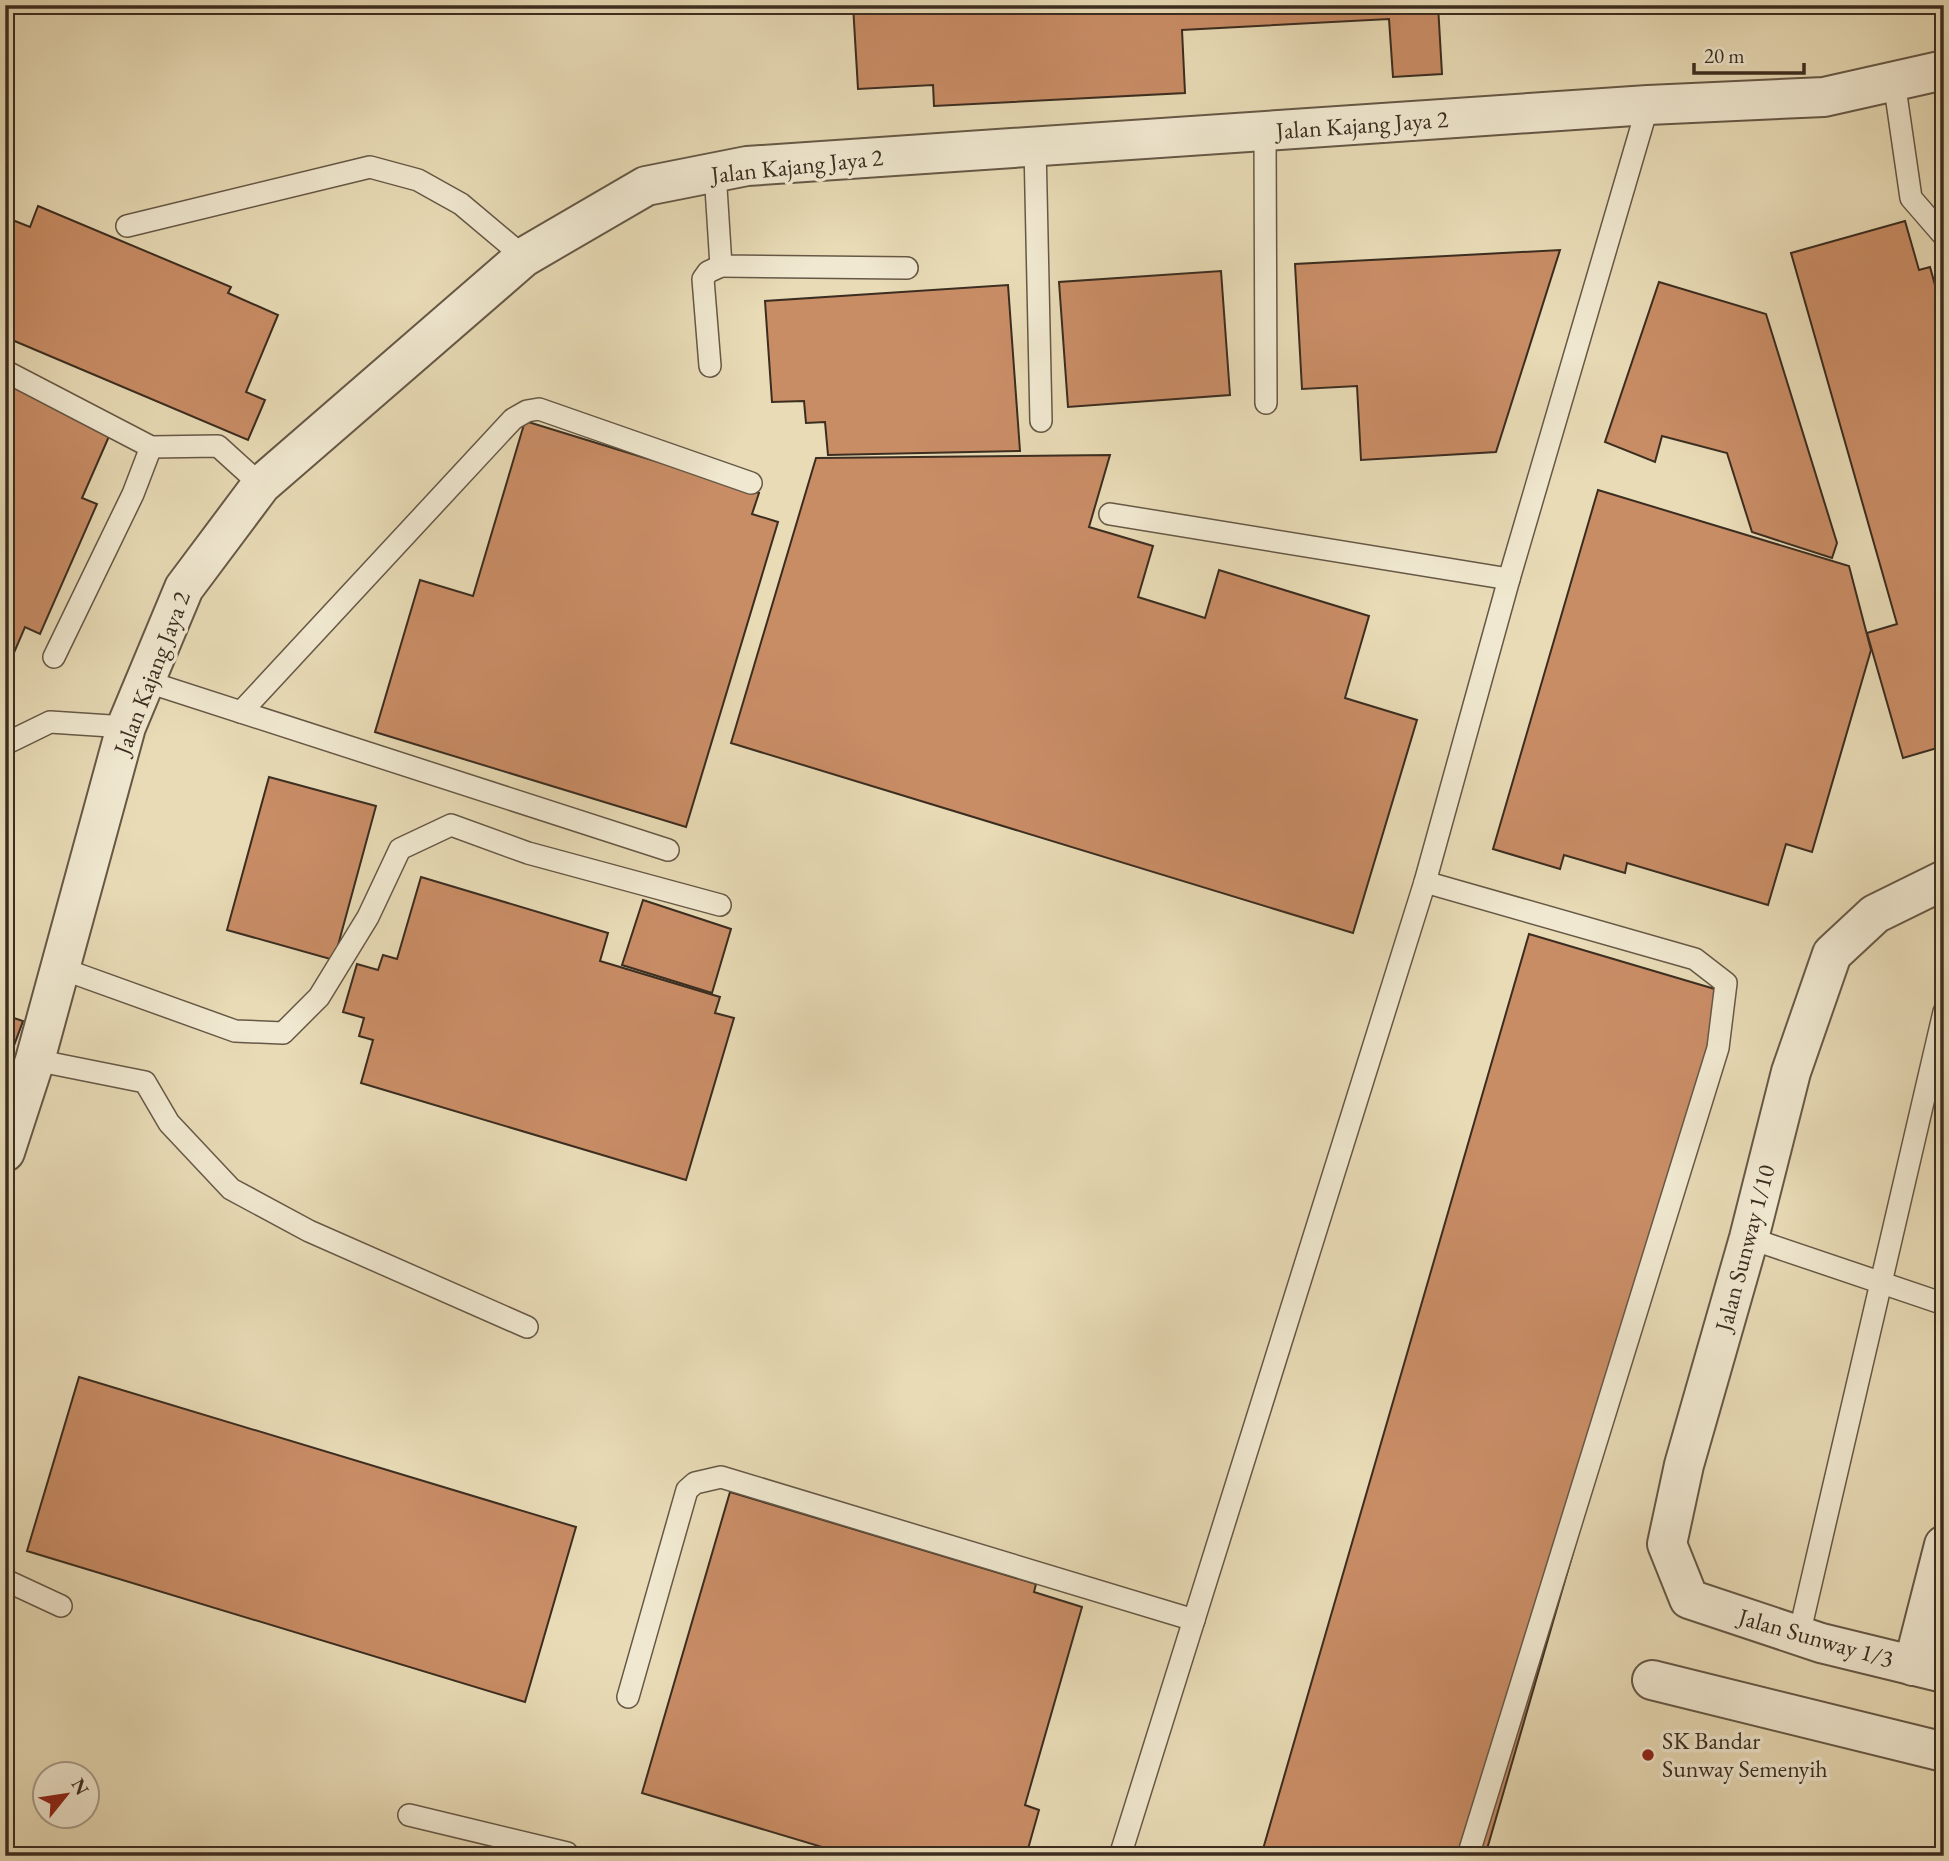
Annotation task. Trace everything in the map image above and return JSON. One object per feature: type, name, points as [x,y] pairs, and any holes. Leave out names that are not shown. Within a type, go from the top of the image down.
[{"type":"street","name":"Jalan Kajang Jaya 2","points":[[5,1152],[35,1060],[127,727],[184,588],[261,485],[524,257],[646,186],[747,166],[1648,105],[1824,97],[1944,70]]},
{"type":"street","name":"Jalan Sunway 1/10","points":[[1689,1599],[1667,1544],[1684,1465],[1749,1238],[1791,1072],[1832,954],[1875,914],[1944,880]]},
{"type":"street","points":[[1928,1670],[1944,1545]]},
{"type":"street","name":"Jalan Sunway 1/3","points":[[1689,1599],[1799,1635],[1928,1670]]},
{"type":"street","points":[[1652,1680],[1943,1753]]},
{"type":"lane","points":[[1894,81],[1911,198],[1944,236]]},
{"type":"lane","points":[[1120,1856],[1425,882],[1509,579],[1648,105]]},
{"type":"lane","points":[[1265,132],[1266,403]]},
{"type":"lane","points":[[1035,146],[1041,421]]},
{"type":"lane","points":[[127,226],[370,167],[418,180],[461,204],[524,257]]},
{"type":"lane","points":[[715,172],[721,266]]},
{"type":"lane","points":[[710,366],[703,279],[708,272],[721,266],[907,268]]},
{"type":"lane","points":[[5,371],[151,447],[218,446],[261,485]]},
{"type":"lane","points":[[242,712],[513,419],[527,411],[539,409],[751,483]]},
{"type":"lane","points":[[54,657],[134,494],[151,447]]},
{"type":"lane","points":[[1110,514],[1509,579]]},
{"type":"lane","points":[[145,681],[668,850]]},
{"type":"lane","points":[[5,744],[50,722],[127,727]]},
{"type":"lane","points":[[60,968],[234,1031],[283,1033],[319,997],[368,917],[400,849],[451,825],[528,853],[720,905]]},
{"type":"lane","points":[[1425,882],[1695,959],[1726,983],[1718,1048],[1468,1856]]},
{"type":"lane","points":[[1799,1635],[1944,1012]]},
{"type":"lane","points":[[35,1060],[145,1082],[169,1123],[231,1189],[309,1231],[527,1327]]},
{"type":"lane","points":[[1749,1238],[1944,1304]]},
{"type":"lane","points":[[628,1698],[687,1490],[695,1483],[721,1477],[1194,1620]]},
{"type":"lane","points":[[5,1580],[61,1606]]},
{"type":"lane","points":[[409,1815],[569,1856]]},
{"type":"building","points":[[853,5],[1438,5],[1442,74],[1393,77],[1389,19],[1182,30],[1185,93],[934,106],[933,85],[858,89]]},
{"type":"building","points":[[1492,5],[1617,5],[1493,13]]},
{"type":"building","points":[[38,206],[231,287],[228,293],[278,315],[246,392],[265,400],[248,440],[5,337],[5,217],[30,227]]},
{"type":"building","points":[[1905,221],[1919,270],[1930,267],[1944,317],[1944,746],[1903,758],[1867,633],[1897,624],[1791,253]]},
{"type":"building","points":[[1560,250],[1496,452],[1361,460],[1357,386],[1302,389],[1295,264]]},
{"type":"building","points":[[1221,271],[1230,395],[1068,407],[1059,282]]},
{"type":"building","points":[[1659,282],[1766,314],[1837,543],[1832,558],[1752,532],[1727,453],[1662,436],[1655,462],[1605,442]]},
{"type":"building","points":[[1008,285],[1020,451],[828,455],[825,422],[806,423],[804,401],[772,402],[765,301]]},
{"type":"building","points":[[5,376],[114,425],[82,498],[97,504],[40,634],[25,627],[10,662],[5,660]]},
{"type":"building","points":[[525,421],[759,493],[752,514],[778,522],[686,827],[375,732],[420,580],[473,596]]},
{"type":"building","points":[[1110,455],[1089,527],[1153,546],[1138,597],[1205,618],[1219,570],[1369,616],[1345,698],[1417,720],[1353,933],[731,743],[816,458]]},
{"type":"building","points":[[1598,490],[1849,566],[1871,650],[1812,852],[1786,844],[1768,905],[1627,863],[1625,873],[1564,855],[1560,869],[1493,849]]},
{"type":"building","points":[[269,777],[376,806],[334,960],[227,930]]},
{"type":"building","points":[[421,877],[608,933],[600,961],[720,997],[715,1013],[734,1018],[686,1180],[361,1083],[373,1040],[359,1036],[364,1018],[343,1012],[357,964],[378,970],[383,955],[397,959]]},
{"type":"building","points":[[643,900],[731,929],[712,993],[622,965]]},
{"type":"building","points":[[1529,934],[1735,995],[1485,1856],[1261,1856]]},
{"type":"building","points":[[5,1015],[23,1021],[5,1070]]},
{"type":"building","points":[[79,1377],[576,1527],[525,1702],[27,1551]]},
{"type":"building","points":[[730,1492],[1036,1584],[1034,1592],[1082,1607],[1025,1805],[1039,1810],[1026,1856],[852,1856],[642,1793]]},
{"type":"place","name":"SK Bandar Sunway Semenyih","points":[[1648,1755]]}]
